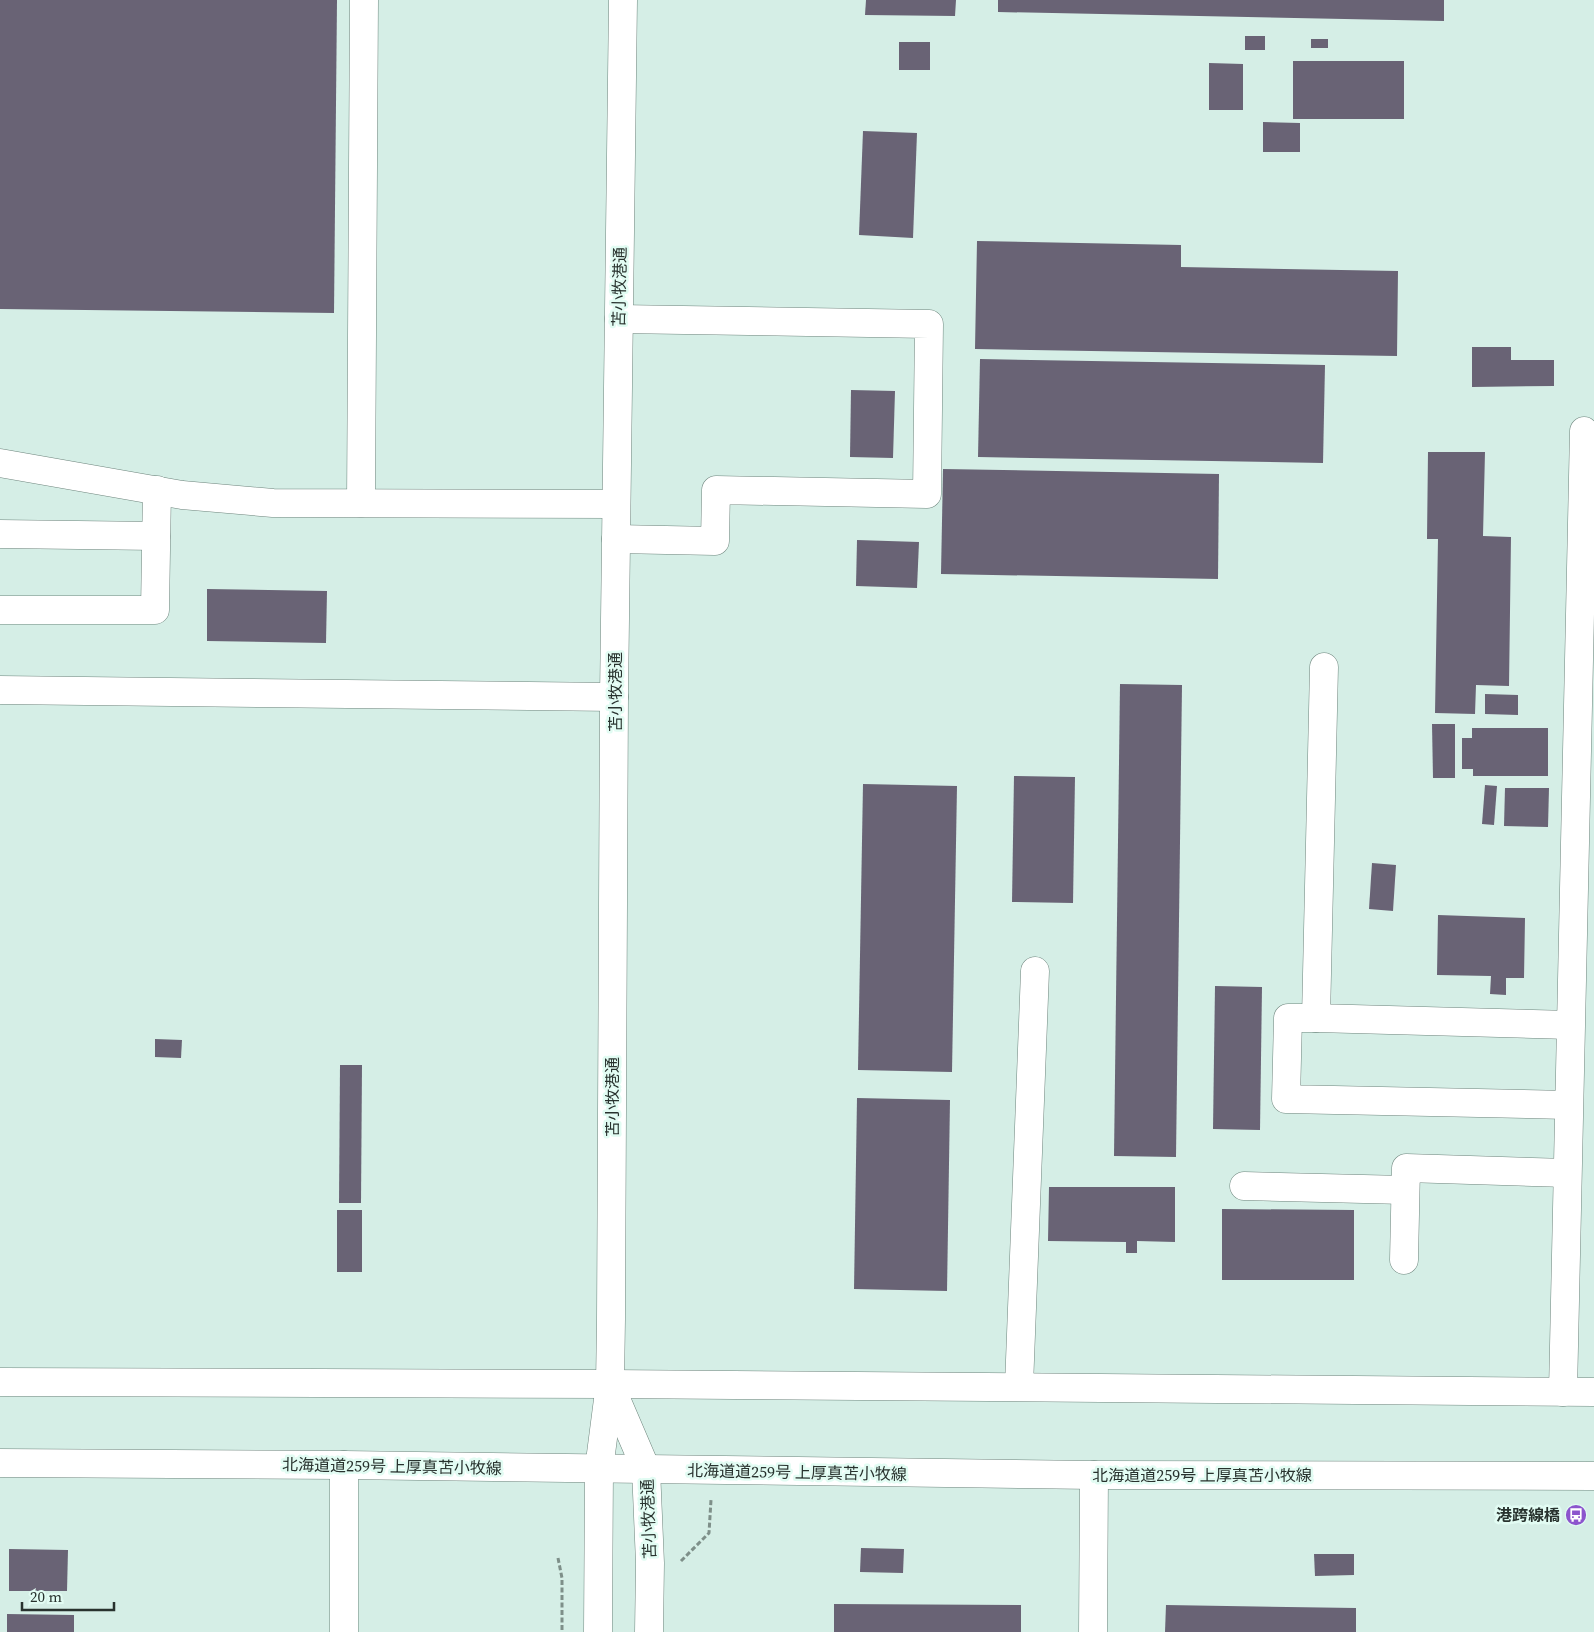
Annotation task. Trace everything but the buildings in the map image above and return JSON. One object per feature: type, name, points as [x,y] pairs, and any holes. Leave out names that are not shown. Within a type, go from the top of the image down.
[{"type":"main road","points":[[361,503],[364,0]]},
{"type":"main road","name":"苫小牧港通","points":[[598,1632],[599,1469],[610,1384],[614,697],[623,0]]},
{"type":"main road","points":[[616,539],[715,541],[716,490],[927,494],[930,324],[619,319]]},
{"type":"main road","points":[[1563,1392],[1584,431]]},
{"type":"main road","points":[[0,463],[182,495],[273,502],[616,504]]},
{"type":"main road","points":[[0,610],[155,610],[158,490]]},
{"type":"main road","points":[[0,534],[156,536]]},
{"type":"main road","points":[[1316,1018],[1324,667]]},
{"type":"main road","points":[[0,690],[614,697]]},
{"type":"main road","points":[[1019,1386],[1035,971]]},
{"type":"main road","points":[[1568,1105],[1286,1100],[1288,1018],[1570,1025]]},
{"type":"main road","points":[[1404,1260],[1406,1168],[1567,1173]]},
{"type":"main road","points":[[1244,1186],[1405,1190]]},
{"type":"main road","points":[[0,1382],[1019,1386],[1594,1392]]},
{"type":"main road","name":"苫小牧港通","points":[[610,1384],[646,1469],[650,1563],[649,1632]]},
{"type":"main road","name":"北海道道259号 上厚真苫小牧線","points":[[0,1463],[344,1465],[1094,1475],[1594,1476]]},
{"type":"main road","points":[[344,1465],[344,1632]]},
{"type":"main road","points":[[1093,1632],[1094,1475]]},
{"type":"path","points":[[681,1569],[681,1560],[710,1533],[713,1471]]},
{"type":"path","points":[[558,1558],[562,1578],[562,1632]]},
{"type":"place","name":"港跨線橋","points":[[1576,1515]]}]
